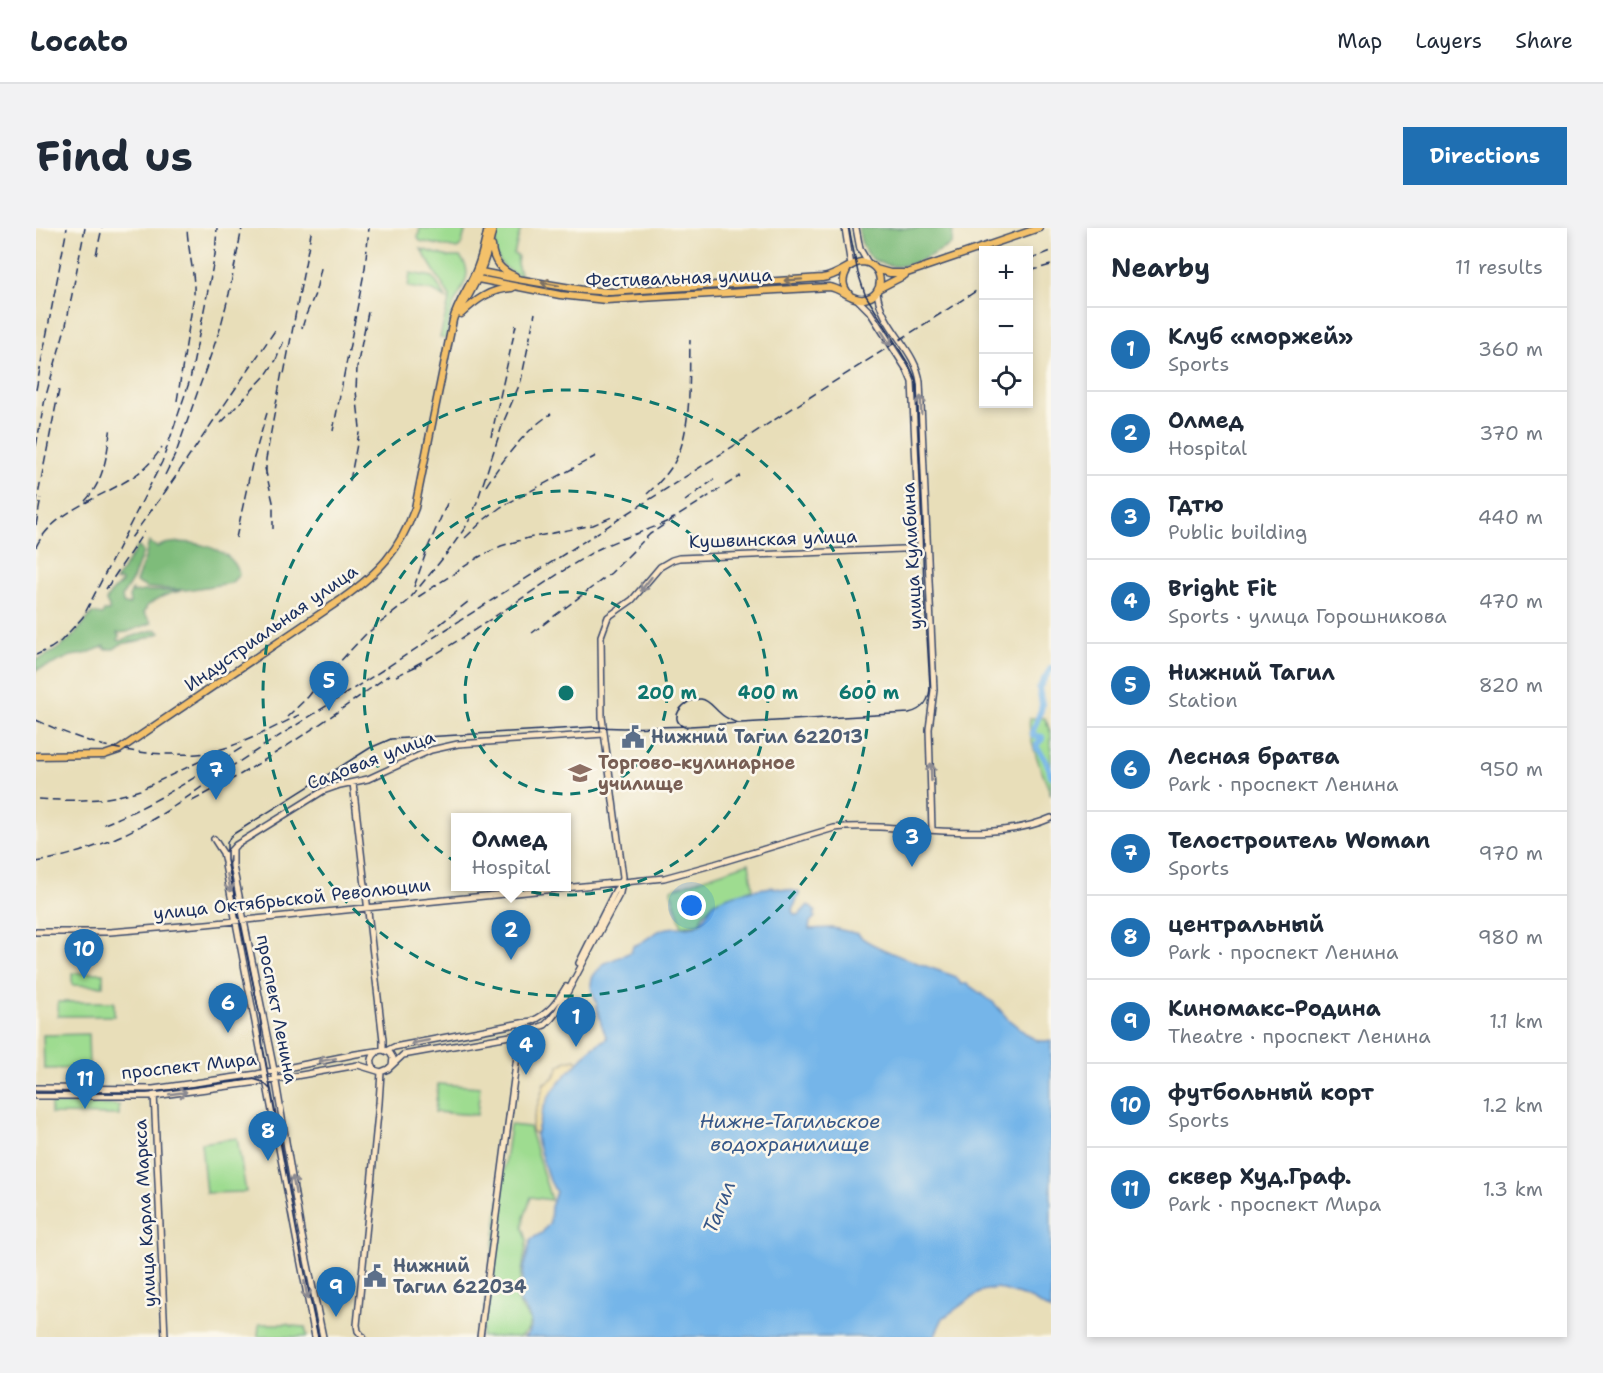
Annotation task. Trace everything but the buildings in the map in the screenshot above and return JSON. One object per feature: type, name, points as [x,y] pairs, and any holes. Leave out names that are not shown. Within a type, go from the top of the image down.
[{"type":"main road","points":[[845,228],[850,266]]},
{"type":"main road","points":[[856,228],[860,249],[868,263],[876,269],[895,273],[907,273],[1039,228]]},
{"type":"main road","points":[[491,230],[493,253],[499,266],[508,274],[524,280]]},
{"type":"main road","name":"Индустриальная улица","points":[[36,756],[104,755],[119,750],[342,599],[377,571],[390,557],[405,533],[415,508],[453,320],[459,302],[477,274],[491,230]]},
{"type":"main road","points":[[868,263],[860,262],[850,266],[844,276],[845,290],[853,297],[865,299],[871,297],[894,280],[916,270]]},
{"type":"main road","name":"Фестивальная улица","points":[[477,274],[611,292],[822,278],[831,277],[850,266]]},
{"type":"main road","points":[[876,269],[880,279],[878,290]]},
{"type":"main road","name":"Фестивальная улица","points":[[477,274],[526,288],[606,300],[829,287],[853,297]]},
{"type":"main road","points":[[453,320],[490,292],[504,288],[526,288]]},
{"type":"main road","points":[[582,298],[583,290]]},
{"type":"main road","points":[[650,290],[650,297]]},
{"type":"main road","name":"улица Кулибина","points":[[878,290],[881,310],[919,375],[934,690],[929,729],[932,830]]},
{"type":"main road","name":"улица Кулибина","points":[[853,297],[870,312],[907,370],[912,382],[920,548]]},
{"type":"main road","name":"Кушвинская улица","points":[[604,735],[601,636],[608,617],[632,600],[660,567],[672,560],[927,548]]},
{"type":"main road","points":[[391,1065],[393,1058],[390,1053],[383,1050],[376,1052],[372,1058],[374,1069],[385,1071],[405,1055],[521,1034],[542,1026],[558,1010],[620,893],[622,883],[623,872],[604,735]]},
{"type":"main road","name":"Садовая улица","points":[[233,848],[323,791],[369,779],[431,750],[458,744],[604,735]]},
{"type":"main road","points":[[353,783],[383,1050]]},
{"type":"main road","name":"улица Октябрьской Революции","points":[[571,887],[664,878],[834,828],[851,826],[1008,831],[1038,824],[1051,818]]},
{"type":"main road","name":"проспект Ленина","points":[[214,839],[223,853],[237,921],[315,1337]]},
{"type":"main road","points":[[225,865],[227,855],[233,848]]},
{"type":"main road","name":"проспект Ленина","points":[[233,848],[233,862],[276,1079],[323,1337]]},
{"type":"main road","name":"проспект Мира","points":[[36,1088],[153,1089],[265,1072],[540,1018],[549,1012],[561,996],[615,891],[622,883]]},
{"type":"main road","name":"улица Октябрьской Революции","points":[[36,932],[110,932],[528,891]]},
{"type":"main road","points":[[480,1337],[522,1027],[527,1022]]},
{"type":"main road","name":"проспект Мира","points":[[36,1096],[154,1096],[267,1081],[358,1065],[374,1069]]},
{"type":"main road","points":[[363,1337],[358,1331],[357,1324],[381,1072]]},
{"type":"main road","name":"улица Карла Маркса","points":[[153,1089],[165,1337]]},
{"type":"green space","points":[[420,228],[466,228],[461,246],[457,249],[420,241],[418,238]]},
{"type":"green space","points":[[498,228],[521,228],[514,254],[518,256],[517,264],[521,276],[506,268],[498,258],[495,244]]},
{"type":"green space","points":[[859,228],[953,228],[952,244],[919,261],[893,266],[878,262],[868,255],[861,240]]},
{"type":"green space","points":[[421,249],[448,257],[460,257],[467,269],[465,282],[452,310],[446,339],[440,338],[450,297]]},
{"type":"green space","points":[[410,273],[433,277],[446,298],[433,291],[408,287]]},
{"type":"green space","points":[[149,542],[157,547],[180,542],[212,548],[230,559],[239,575],[231,583],[186,590],[147,588],[136,582]]},
{"type":"green space","points":[[138,546],[143,552],[133,579],[122,596],[123,603],[128,605],[130,603],[129,597],[132,590],[133,593],[181,591],[163,596],[147,606],[144,613],[152,623],[117,633],[118,640],[156,629],[160,633],[121,644],[114,649],[105,649],[105,646],[85,654],[71,656],[36,670],[36,660],[53,652],[68,641],[92,613],[102,615],[104,611],[109,611],[106,601],[122,582],[121,580],[115,581]]},
{"type":"green space","points":[[1030,718],[1045,718],[1051,734],[1051,795],[1033,746],[1029,726]]},
{"type":"green space","points":[[749,863],[753,889],[716,901],[703,914],[700,922],[682,926],[671,889]]},
{"type":"green space","points":[[72,973],[103,973],[103,986],[72,985]]},
{"type":"green space","points":[[58,1002],[114,1002],[114,1016],[58,1016]]},
{"type":"green space","points":[[88,1034],[89,1068],[44,1069],[43,1035]]},
{"type":"green space","points":[[438,1084],[480,1087],[477,1115],[435,1112]]},
{"type":"green space","points":[[51,1104],[119,1105],[119,1115],[51,1114]]},
{"type":"green space","points":[[510,1125],[529,1127],[551,1200],[531,1197],[524,1218],[523,1228],[527,1240],[517,1301],[530,1321],[528,1330],[519,1337],[481,1337]]},
{"type":"green space","points":[[237,1138],[246,1192],[206,1193],[201,1143]]},
{"type":"green space","points":[[259,1324],[287,1324],[305,1327],[307,1337],[258,1337]]},
{"type":"sand","points":[[576,1059],[578,1062],[551,1095],[536,1134],[531,1131],[544,1083],[554,1077],[559,1066]]},
{"type":"water","name":"Нижне-Тагильское водохранилище","points":[[771,887],[799,892],[792,911],[799,915],[808,905],[816,912],[809,929],[833,928],[858,934],[888,951],[956,977],[961,984],[967,984],[994,1003],[1008,1019],[1029,1036],[1039,1041],[1051,1041],[1051,1311],[1029,1298],[997,1288],[982,1291],[943,1318],[934,1337],[524,1337],[531,1324],[529,1316],[520,1303],[524,1267],[531,1239],[542,1233],[550,1222],[551,1207],[556,1192],[548,1177],[536,1135],[549,1096],[593,1047],[607,1038],[591,989],[593,977],[603,964],[631,952],[633,946],[657,932],[700,923],[714,903],[719,900],[741,892]]},
{"type":"waterway","points":[[1051,668],[1039,688],[1042,704],[1033,731],[1033,735],[1042,737],[1037,748],[1046,761],[1051,776]]},
{"type":"tram line","points":[[318,1337],[263,1049],[260,1017],[227,860],[227,843],[235,833],[370,748],[391,739],[594,727],[690,726],[909,713],[922,707],[929,696],[930,686],[917,386],[909,365],[865,294],[858,273],[849,228]]},
{"type":"tram line","points":[[687,728],[677,720],[679,710],[688,702],[701,699],[737,723]]},
{"type":"tram line","points":[[36,1093],[146,1093],[253,1079],[263,1082],[271,1090]]},
{"type":"railway","points":[[36,390],[67,228]]},
{"type":"railway","points":[[36,446],[45,399],[66,325],[85,228]]},
{"type":"railway","points":[[96,255],[102,228]]},
{"type":"railway","points":[[177,401],[194,295],[187,228]]},
{"type":"railway","points":[[36,655],[61,641],[83,617],[162,462],[190,380],[215,255],[217,228]]},
{"type":"railway","points":[[165,475],[176,453],[220,329],[242,228]]},
{"type":"railway","points":[[266,475],[266,459],[282,372],[284,374],[312,228]]},
{"type":"railway","points":[[333,431],[365,268],[369,228]]},
{"type":"railway","points":[[1033,258],[1051,251]]},
{"type":"railway","points":[[302,328],[315,294],[322,264]]},
{"type":"railway","points":[[1033,270],[1051,265]]},
{"type":"railway","points":[[36,862],[72,854],[107,842],[157,817],[226,770],[979,289]]},
{"type":"railway","points":[[350,481],[360,428],[356,391],[357,367],[368,312]]},
{"type":"railway","points":[[332,670],[365,635],[407,602],[467,525],[476,505],[503,423],[521,381],[535,313]]},
{"type":"railway","points":[[491,437],[516,325]]},
{"type":"railway","points":[[131,538],[276,329]]},
{"type":"railway","points":[[221,423],[266,375],[276,360],[285,338]]},
{"type":"railway","points":[[647,494],[671,467],[682,444],[689,400],[690,340]]},
{"type":"railway","points":[[36,505],[59,390]]},
{"type":"railway","points":[[236,538],[252,464],[267,413]]},
{"type":"railway","points":[[486,486],[523,437],[551,414]]},
{"type":"railway","points":[[85,501],[101,475],[111,426]]},
{"type":"railway","points":[[36,547],[54,523],[137,474],[151,462],[162,447]]},
{"type":"railway","points":[[465,538],[501,507],[596,456]]},
{"type":"railway","points":[[265,468],[273,502],[273,529]]},
{"type":"railway","points":[[532,633],[611,573],[650,534],[740,476]]},
{"type":"railway","points":[[685,501],[716,478]]},
{"type":"railway","points":[[36,525],[41,498]]},
{"type":"railway","points":[[414,587],[449,499]]},
{"type":"railway","points":[[418,597],[479,557],[501,546],[593,525],[612,517]]},
{"type":"railway","points":[[414,666],[460,639],[593,552],[674,518]]},
{"type":"railway","points":[[106,589],[144,532]]},
{"type":"railway","points":[[429,633],[469,601]]},
{"type":"railway","points":[[287,717],[308,697],[335,663]]},
{"type":"railway","points":[[396,676],[421,664]]},
{"type":"railway","points":[[192,801],[293,742],[389,675]]},
{"type":"railway","points":[[36,720],[85,740],[116,748],[150,753],[191,754],[205,753],[241,742],[299,715]]},
{"type":"railway","points":[[104,824],[158,799],[243,747]]},
{"type":"railway","points":[[38,799],[89,800],[127,794],[213,755]]},
{"type":"place","name":"Нижний Тагил","points":[[329,711]]},
{"type":"place","name":"Нижний Тагил 622013","points":[[633,737]]},
{"type":"place","name":"Торгово-кулинарное училище","points":[[580,773]]},
{"type":"place","name":"Телостроитель Woman","points":[[216,800]]},
{"type":"place","name":"Гдтю","points":[[912,867]]},
{"type":"place","name":"Олмед","points":[[511,960]]},
{"type":"place","name":"футбольный корт","points":[[84,979]]},
{"type":"place","name":"Лесная братва","points":[[228,1033]]},
{"type":"place","name":"Клуб «моржей»","points":[[576,1047]]},
{"type":"place","name":"Bright Fit","points":[[526,1075]]},
{"type":"place","name":"сквер Худ.Граф.","points":[[85,1109]]},
{"type":"place","name":"центральный","points":[[268,1161]]},
{"type":"place","name":"Нижний Тагил 622034","points":[[375,1276]]},
{"type":"place","name":"Киномакс-Родина","points":[[336,1317]]},
{"type":"water label","name":"Тагил","points":[[719,1207]]}]
